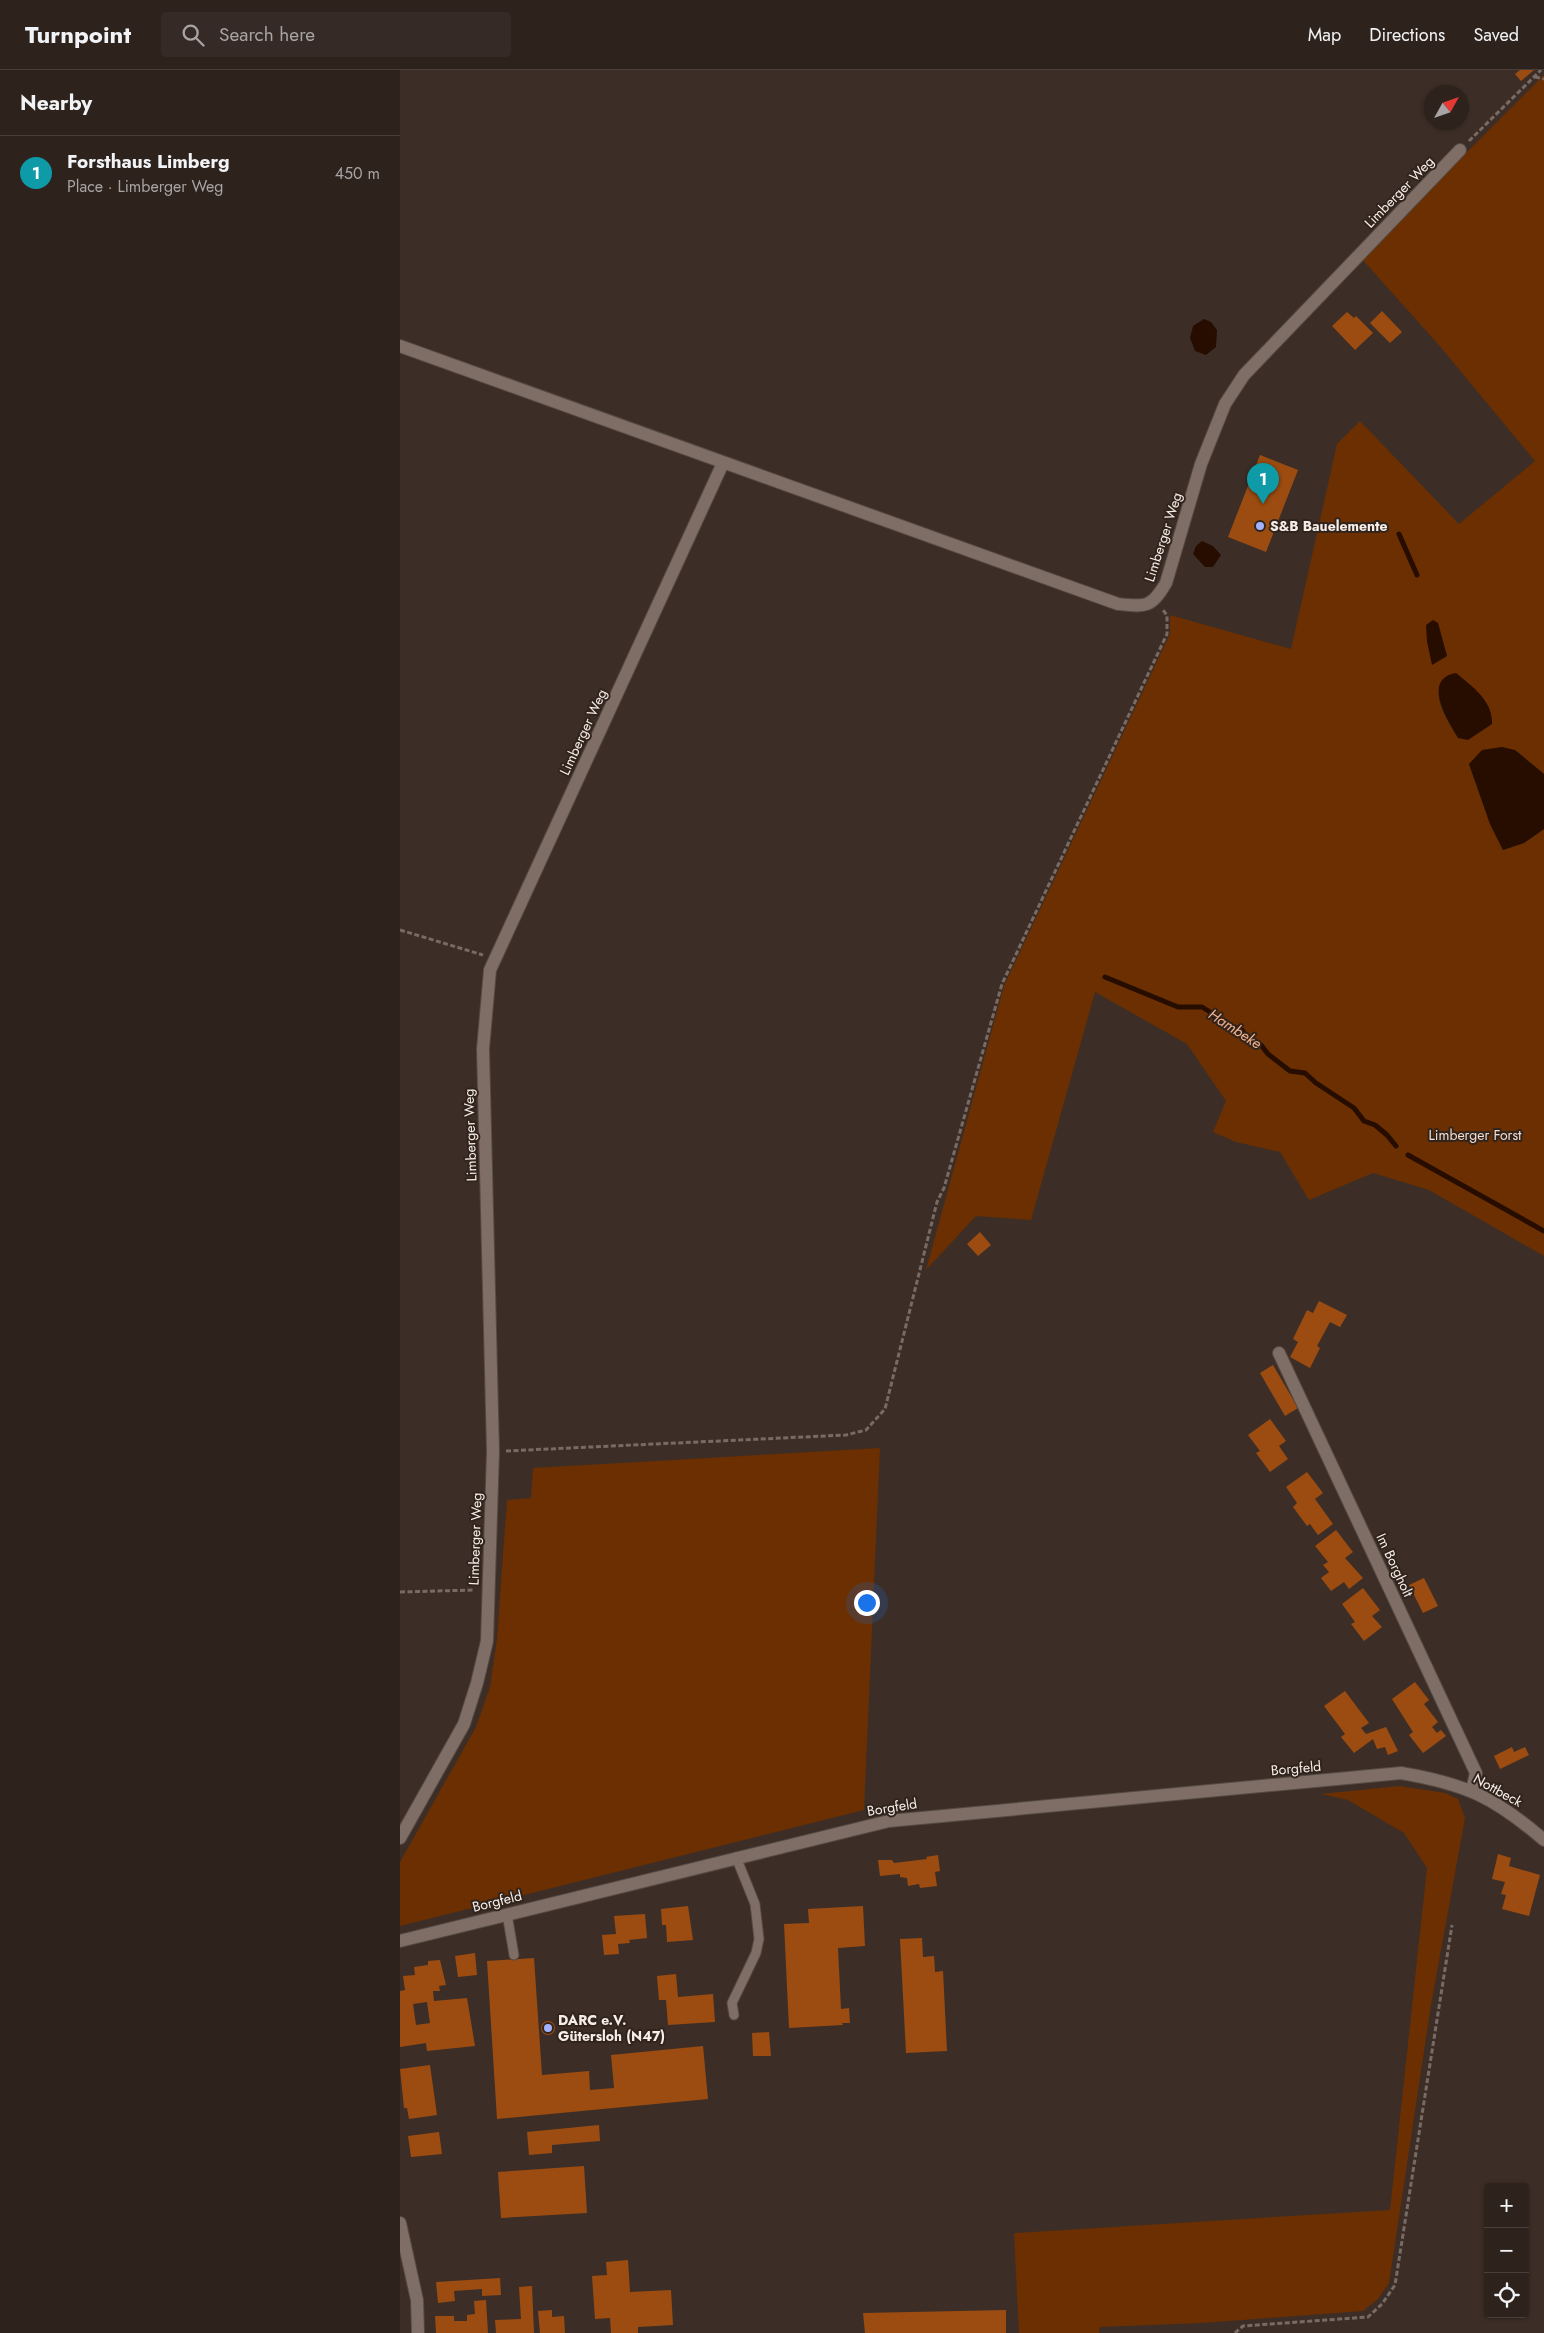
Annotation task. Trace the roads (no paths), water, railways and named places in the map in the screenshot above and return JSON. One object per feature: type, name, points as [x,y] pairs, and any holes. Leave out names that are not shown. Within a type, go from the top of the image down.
[{"type":"street","name":"Limberger Weg","points":[[400,346],[1118,604],[1143,607],[1156,601],[1166,583],[1208,447],[1225,404],[1244,375],[1460,150]]},
{"type":"street","name":"Limberger Weg","points":[[400,1838],[464,1724],[477,1683],[486,1641],[493,1452],[483,1049],[490,970],[723,463]]},
{"type":"street","name":"Im Borgholt","points":[[1279,1353],[1476,1773],[1472,1790]]},
{"type":"street","name":"Nottbeck","points":[[1401,1773],[1442,1780],[1472,1790],[1516,1815],[1544,1840]]},
{"type":"street","name":"Borgfeld","points":[[400,1941],[889,1820],[1401,1773]]},
{"type":"street","points":[[400,2223],[417,2300],[418,2333]]},
{"type":"lane","points":[[734,2015],[732,2003],[756,1953],[759,1939],[755,1904],[736,1857]]},
{"type":"lane","points":[[508,1914],[514,1954]]},
{"type":"waterway","name":"Hambeke","points":[[1399,534],[1417,575]]},
{"type":"waterway","name":"Hambeke","points":[[1105,977],[1178,1007],[1202,1007],[1210,1012],[1218,1021],[1242,1030],[1249,1042],[1261,1045],[1268,1054],[1290,1071],[1305,1073],[1316,1083],[1354,1108],[1364,1121],[1375,1125],[1396,1146]]},
{"type":"waterway","name":"Hambeke","points":[[1408,1155],[1544,1231]]},
{"type":"place","name":"Forsthaus Limberg","points":[[1263,504]]},
{"type":"place","name":"S&B Bauelemente","points":[[1260,526]]},
{"type":"place","name":"DARC e.V. Gütersloh (N47)","points":[[548,2028]]},
{"type":"park label","name":"Limberger Forst","points":[[1475,1135]]}]
